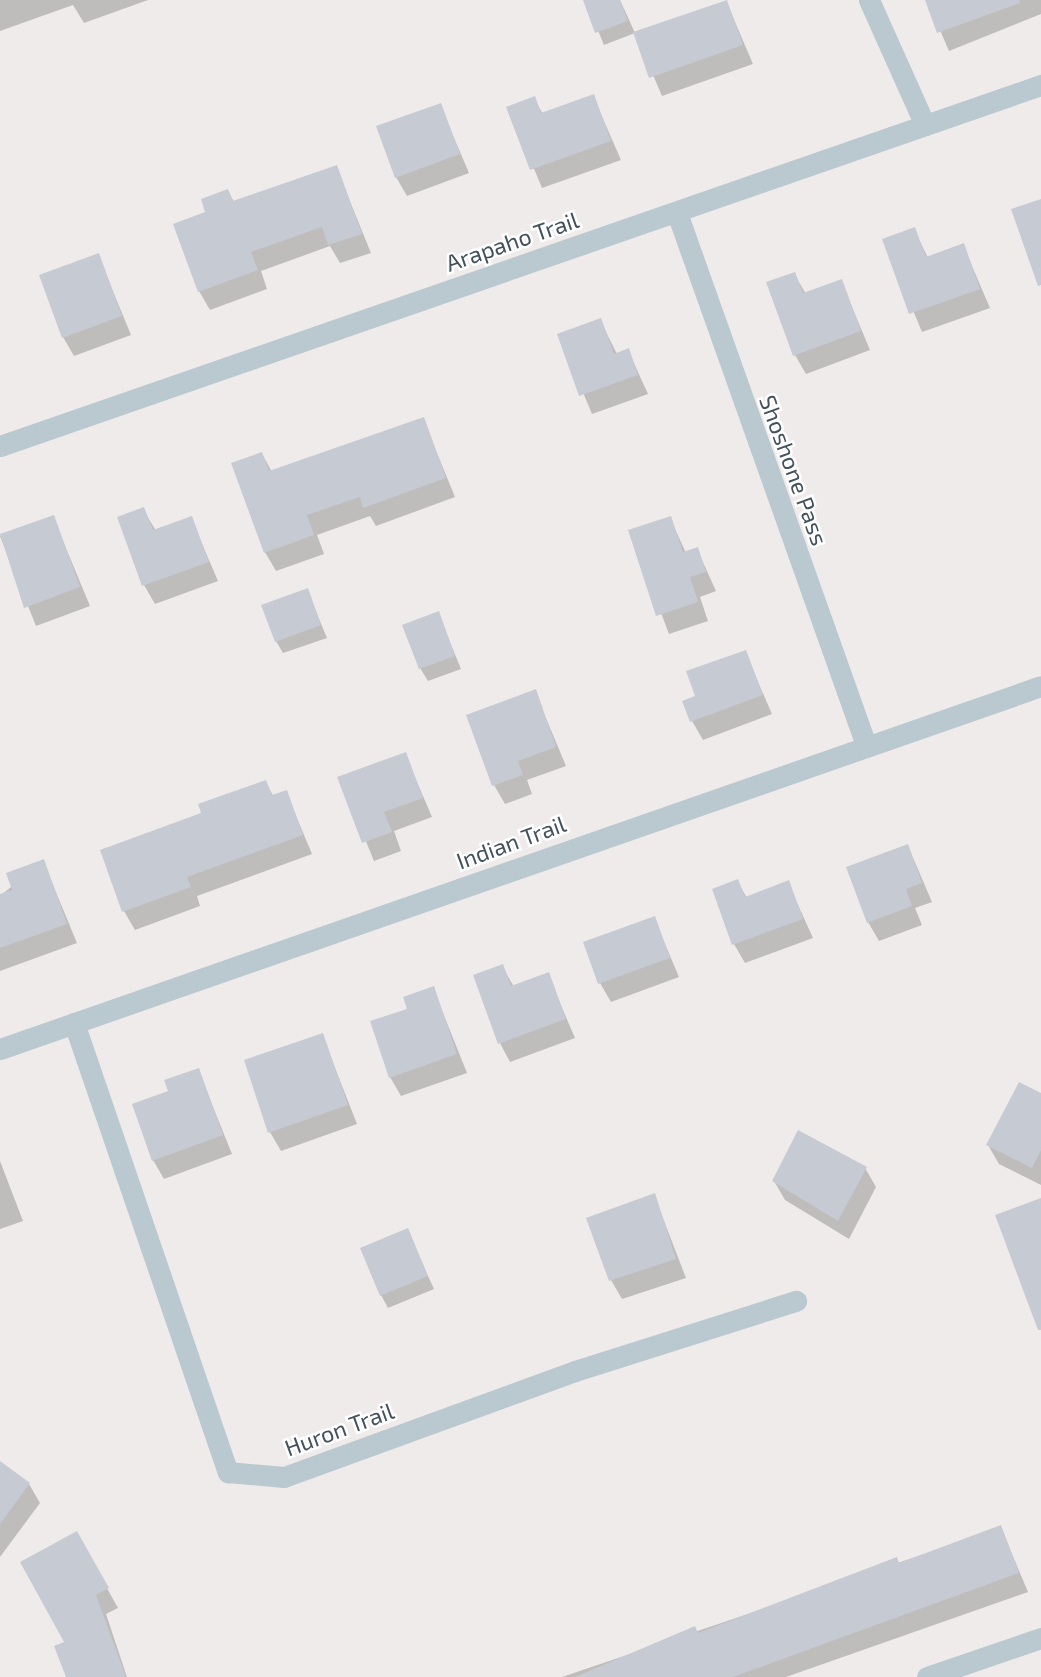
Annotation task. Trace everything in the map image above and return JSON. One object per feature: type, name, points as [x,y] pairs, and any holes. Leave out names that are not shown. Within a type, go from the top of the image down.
[{"type":"street","points":[[869,0],[925,125]]},
{"type":"street","name":"Arapaho Trail","points":[[0,446],[1041,85]]},
{"type":"street","name":"Shoshone Pass","points":[[677,212],[866,745]]},
{"type":"street","name":"Indian Trail","points":[[0,1049],[1041,685]]},
{"type":"street","name":"Huron Trail","points":[[74,1023],[228,1472],[284,1477],[575,1371],[796,1301]]},
{"type":"street","points":[[927,1677],[1041,1638]]},
{"type":"building","points":[[583,0],[620,0],[628,21],[595,33]]},
{"type":"building","points":[[727,0],[743,45],[649,78],[633,32]]},
{"type":"building","points":[[925,0],[1019,0],[1020,3],[937,33]]},
{"type":"building","points":[[594,94],[611,141],[530,170],[506,107],[535,96],[541,113]]},
{"type":"building","points":[[441,103],[460,154],[395,178],[376,126]]},
{"type":"building","points":[[337,165],[362,234],[328,245],[322,227],[251,252],[258,270],[198,292],[173,224],[205,212],[201,199],[228,189],[233,201]]},
{"type":"building","points":[[1041,199],[1041,285],[1038,286],[1011,209]]},
{"type":"building","points":[[915,227],[926,257],[964,243],[980,289],[909,314],[882,239]]},
{"type":"building","points":[[99,253],[122,316],[62,338],[39,275]]},
{"type":"building","points":[[795,272],[803,293],[842,279],[861,331],[793,356],[766,282]]},
{"type":"building","points":[[601,318],[614,354],[629,348],[638,375],[579,396],[557,334]]},
{"type":"building","points":[[424,417],[446,478],[363,508],[360,497],[307,515],[314,535],[264,553],[231,463],[262,452],[269,471]]},
{"type":"building","points":[[144,507],[153,530],[192,516],[209,562],[142,586],[117,517]]},
{"type":"building","points":[[54,515],[80,587],[24,608],[0,534]]},
{"type":"building","points":[[671,516],[683,552],[698,547],[706,572],[690,577],[698,602],[656,616],[628,530]]},
{"type":"building","points":[[308,588],[321,625],[275,642],[261,605]]},
{"type":"building","points":[[439,611],[455,656],[419,669],[402,625]]},
{"type":"building","points":[[746,650],[763,695],[690,722],[682,701],[695,696],[686,671]]},
{"type":"building","points":[[536,689],[556,747],[518,761],[523,775],[492,786],[466,715]]},
{"type":"building","points":[[406,752],[423,798],[384,812],[392,832],[362,843],[337,777]]},
{"type":"building","points":[[266,780],[272,795],[287,790],[303,835],[187,877],[191,887],[122,912],[100,850],[201,813],[198,804]]},
{"type":"building","points":[[908,844],[922,883],[906,889],[912,906],[867,923],[846,867]]},
{"type":"building","points":[[44,859],[67,924],[0,948],[0,894],[12,890],[6,873]]},
{"type":"building","points":[[738,879],[745,897],[789,880],[803,919],[732,945],[712,889]]},
{"type":"building","points":[[655,916],[670,958],[598,984],[583,942]]},
{"type":"building","points":[[503,964],[511,986],[549,972],[566,1019],[498,1044],[473,975]]},
{"type":"building","points":[[434,986],[457,1054],[389,1078],[370,1021],[407,1009],[403,997]]},
{"type":"building","points":[[323,1033],[348,1105],[268,1133],[244,1060]]},
{"type":"building","points":[[199,1068],[223,1135],[152,1161],[132,1104],[168,1091],[164,1080]]},
{"type":"building","points":[[1019,1082],[1041,1093],[1041,1150],[1032,1168],[986,1145]]},
{"type":"building","points":[[798,1130],[867,1167],[838,1221],[772,1181]]},
{"type":"building","points":[[655,1193],[676,1259],[609,1281],[586,1218]]},
{"type":"building","points":[[1041,1198],[1041,1330],[1038,1330],[995,1215]]},
{"type":"building","points":[[408,1228],[428,1276],[380,1296],[360,1248]]},
{"type":"building","points":[[0,1461],[30,1483],[0,1524]]},
{"type":"building","points":[[1001,1525],[1019,1573],[733,1677],[575,1677],[695,1626],[698,1633],[897,1557],[899,1563]]},
{"type":"building","points":[[77,1531],[109,1588],[96,1595],[126,1677],[66,1677],[54,1646],[64,1642],[20,1562]]}]
